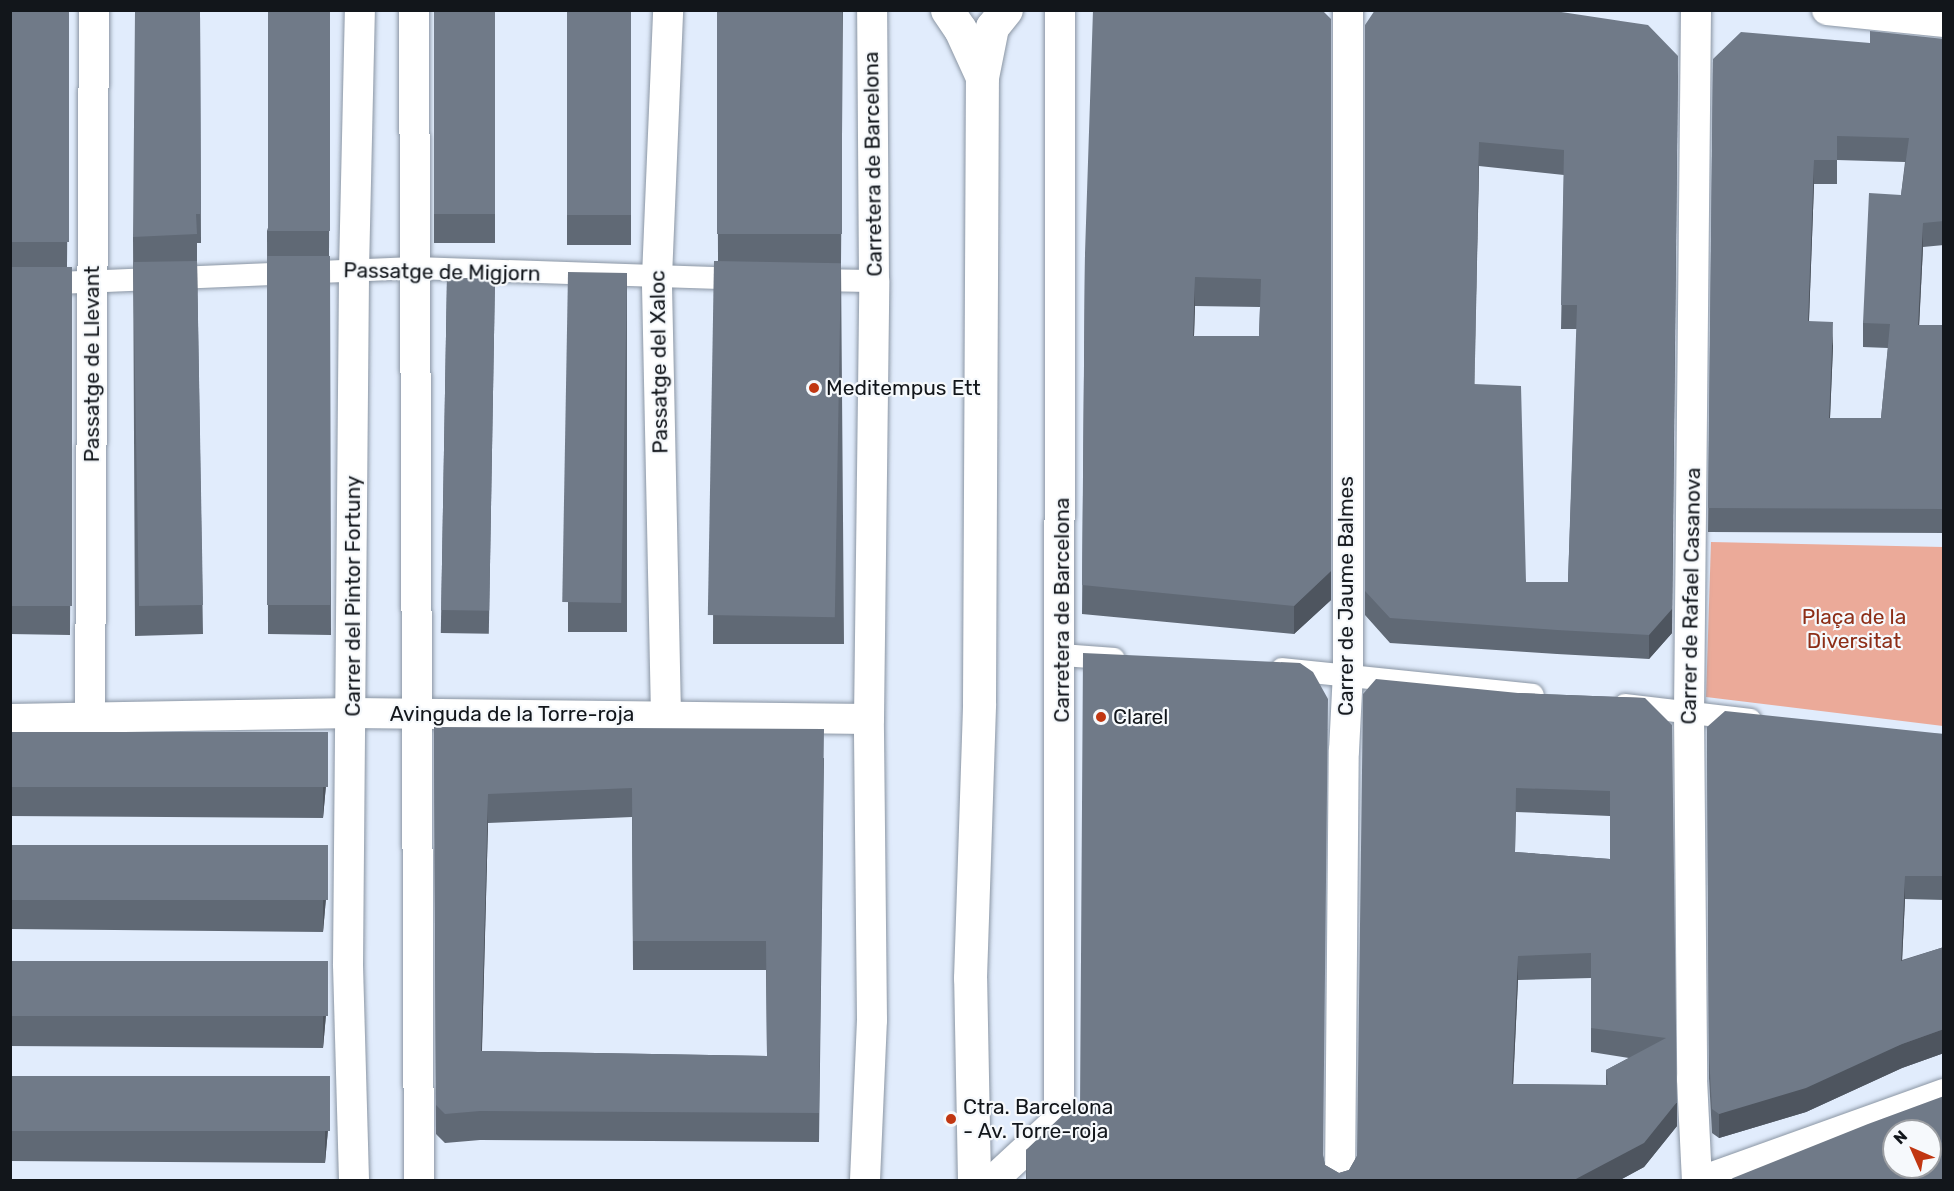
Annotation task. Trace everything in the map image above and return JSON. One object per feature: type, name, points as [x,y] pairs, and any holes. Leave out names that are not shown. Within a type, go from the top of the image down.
[{"type":"street","name":"Passatge de Llevant","points":[[90,717],[94,10]]},
{"type":"street","name":"Carrer del Pintor Fortuny","points":[[354,1180],[348,964],[353,713],[354,270],[360,10]]},
{"type":"street","points":[[414,10],[419,1180]]},
{"type":"street","name":"Passatge del Xaloc","points":[[666,715],[657,278],[668,10]]},
{"type":"street","name":"Carretera de Barcelona","points":[[865,1180],[872,1020],[869,718],[874,281],[872,10]]},
{"type":"street","points":[[947,10],[960,29],[982,77]]},
{"type":"street","points":[[974,1180],[970,978],[979,703],[982,77],[992,27],[1006,10]]},
{"type":"street","name":"Carretera de Barcelona","points":[[993,1180],[1059,1119],[1062,655],[1060,10]]},
{"type":"street","name":"Carrer de Jaume Balmes","points":[[1340,1180],[1344,751],[1361,675],[1347,10]]},
{"type":"street","name":"Carrer de Rafael Casanova","points":[[1696,10],[1689,712],[1692,1079],[1697,1180]]},
{"type":"street","points":[[1827,10],[1944,22]]},
{"type":"street","name":"Passatge de Migjorn","points":[[10,285],[415,268],[657,278],[760,279]]},
{"type":"street","points":[[794,280],[874,281]]},
{"type":"street","points":[[1062,655],[1138,661]]},
{"type":"street","points":[[1255,668],[1361,675],[1560,698]]},
{"type":"street","points":[[1607,703],[1770,723]]},
{"type":"street","name":"Avinguda de la Torre-roja","points":[[10,718],[353,713],[869,718]]},
{"type":"street","points":[[315,963],[348,964]]},
{"type":"street","points":[[1704,1180],[1944,1094]]},
{"type":"green space","name":"Plaça de la Diversitat","points":[[1711,542],[1943,547],[1943,726],[1706,697]]},
{"type":"building","points":[[10,10],[69,10],[69,242],[10,242]]},
{"type":"building","points":[[135,10],[200,10],[201,214],[196,214],[197,234],[133,237]]},
{"type":"building","points":[[268,10],[330,10],[330,231],[268,231]]},
{"type":"building","points":[[434,10],[495,10],[495,214],[434,214]]},
{"type":"building","points":[[567,10],[631,10],[631,215],[567,215]]},
{"type":"building","points":[[717,10],[842,10],[842,234],[717,234]]},
{"type":"building","points":[[1093,10],[1322,10],[1331,19],[1331,571],[1294,606],[1082,585],[1085,253]],"holes":[[[1195,277],[1261,279],[1259,336],[1193,336]]]},
{"type":"building","points":[[1375,10],[1548,10],[1648,25],[1678,56],[1672,609],[1649,635],[1390,618],[1365,591],[1365,25]],"holes":[[[1479,142],[1564,150],[1561,305],[1577,305],[1568,582],[1526,582],[1521,386],[1474,384]]]},
{"type":"building","points":[[1870,31],[1944,39],[1944,221],[1923,223],[1918,325],[1944,325],[1944,509],[1708,508],[1713,59],[1741,32],[1870,43]],"holes":[[[1837,136],[1909,138],[1901,195],[1869,193],[1863,323],[1890,324],[1881,418],[1829,418],[1833,322],[1808,321],[1814,160],[1837,160]]]},
{"type":"building","points":[[267,256],[330,256],[330,605],[267,605]]},
{"type":"building","points":[[197,261],[203,605],[139,606],[133,262]]},
{"type":"building","points":[[714,261],[841,263],[835,617],[708,615]]},
{"type":"building","points":[[10,267],[72,267],[72,606],[10,606]]},
{"type":"building","points":[[568,272],[627,273],[621,603],[562,602]]},
{"type":"building","points":[[447,278],[495,279],[489,611],[441,610]]},
{"type":"building","points":[[1083,653],[1300,663],[1313,672],[1328,699],[1323,1155],[1325,1165],[1339,1173],[1349,1170],[1357,1156],[1363,694],[1376,679],[1518,693],[1645,698],[1672,725],[1677,1102],[1644,1143],[1574,1180],[1027,1180],[1026,1150],[1068,1110],[1080,1110]],"holes":[[[1516,788],[1610,791],[1610,859],[1515,852]],[[1591,953],[1591,1028],[1666,1038],[1606,1070],[1608,1085],[1512,1084],[1518,956]]]},
{"type":"building","points":[[1725,711],[1944,734],[1944,876],[1905,876],[1901,961],[1944,947],[1944,1029],[1902,1044],[1806,1088],[1719,1114],[1712,1109],[1709,1055],[1707,727]]},
{"type":"building","points":[[434,727],[824,729],[819,1113],[480,1111],[445,1114],[436,1105]],"holes":[[[632,788],[633,941],[766,941],[767,1056],[481,1051],[488,794]]]},
{"type":"building","points":[[10,732],[328,732],[328,787],[10,787]]},
{"type":"building","points":[[10,845],[328,845],[328,900],[10,900]]},
{"type":"building","points":[[10,961],[328,961],[328,1016],[10,1016]]},
{"type":"building","points":[[10,1076],[330,1076],[330,1131],[10,1131]]},
{"type":"building","points":[[1944,1096],[1944,1180],[1730,1180],[1868,1124]]},
{"type":"place","name":"Meditempus Ett","points":[[814,388]]},
{"type":"place","name":"Clarel","points":[[1101,717]]},
{"type":"place","name":"Ctra. Barcelona - Av. Torre-roja","points":[[951,1119]]}]
